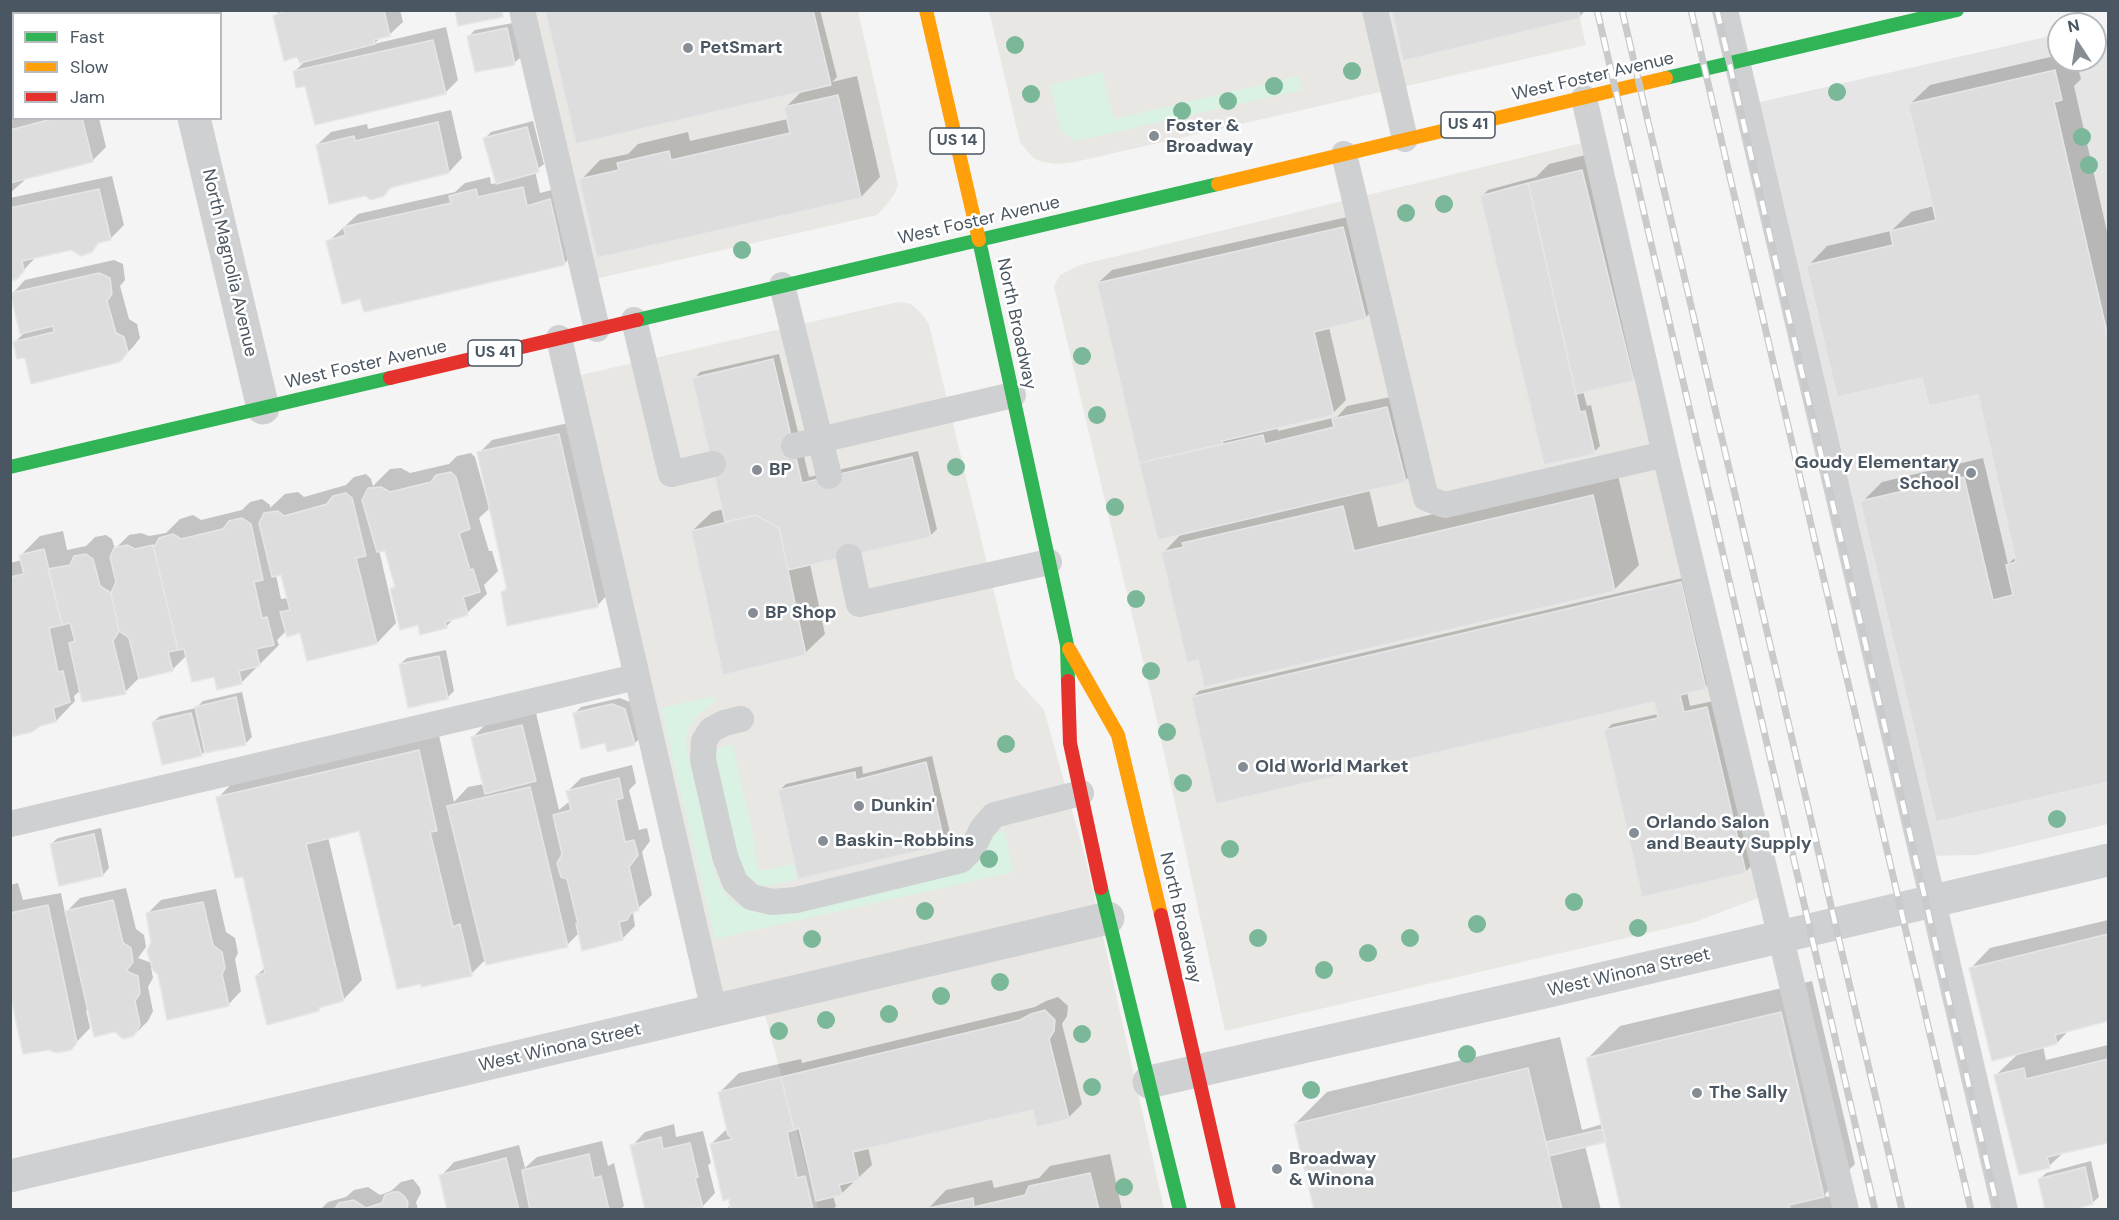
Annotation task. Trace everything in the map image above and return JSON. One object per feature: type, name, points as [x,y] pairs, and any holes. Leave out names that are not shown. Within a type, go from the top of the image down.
[{"type":"main road","name":"North Broadway","points":[[926,10],[979,240],[1067,645],[1070,743],[1108,918],[1180,1209]]},
{"type":"main road","name":"West Foster Avenue","points":[[10,467],[1957,10]]},
{"type":"main road","name":"North Broadway","points":[[1067,645],[1118,735],[1229,1209]]},
{"type":"street","name":"North Magnolia Avenue","points":[[194,120],[263,408]]},
{"type":"street","name":"West Winona Street","points":[[1149,1082],[2109,860]]},
{"type":"street","name":"West Winona Street","points":[[10,1176],[1108,918]]},
{"type":"lane","points":[[522,10],[597,329]]},
{"type":"lane","points":[[1375,10],[1405,140]]},
{"type":"lane","points":[[1725,10],[2005,1209]]},
{"type":"lane","points":[[1584,98],[1665,454],[1846,1209]]},
{"type":"lane","points":[[1344,154],[1426,498],[1445,505],[1665,454]]},
{"type":"lane","points":[[782,285],[829,476]]},
{"type":"lane","points":[[634,320],[671,474],[712,464]]},
{"type":"lane","points":[[559,338],[714,1011]]},
{"type":"lane","points":[[794,446],[1013,395]]},
{"type":"lane","points":[[849,557],[859,604],[1049,562]]},
{"type":"lane","points":[[10,824],[636,677]]},
{"type":"lane","points":[[741,719],[724,723],[711,730],[704,741],[703,760],[725,856],[735,882],[750,897],[772,902],[796,900],[961,860],[973,848],[982,829],[994,815],[1081,793]]},
{"type":"shaded area","points":[[522,11],[858,11],[898,185],[895,193],[877,215],[586,281]]},
{"type":"shaded area","points":[[989,11],[1578,11],[1586,45],[1075,162],[1057,164],[1033,158],[1020,142]]},
{"type":"shaded area","name":"Goudy Elementary School","points":[[2047,37],[2047,72],[2107,72],[2107,40],[2108,824],[1977,855],[1922,856],[1747,105]]},
{"type":"shaded area","points":[[1594,140],[1771,893],[1695,922],[1225,1031],[1153,703],[1054,286],[1060,275],[1080,265]]},
{"type":"shaded area","points":[[898,302],[911,304],[923,315],[929,325],[1015,678],[1044,710],[1086,860],[1164,1209],[818,1209],[763,1008],[721,1018],[568,378]]},
{"type":"green space","points":[[1102,72],[1114,119],[1299,76],[1302,90],[1075,141],[1060,129],[1050,85]]},
{"type":"green space","points":[[716,696],[715,701],[697,715],[687,733],[686,745],[715,875],[728,898],[737,905],[760,913],[772,913],[979,851],[993,836],[1004,829],[1013,872],[715,939],[661,708]]},
{"type":"green space","points":[[732,744],[755,842],[754,849],[759,871],[795,864],[798,879],[761,886],[743,873],[714,758],[717,749]]},
{"type":"building","points":[[10,10],[43,10],[43,12],[12,12],[12,37],[10,37]]},
{"type":"building","points":[[288,10],[384,10],[390,36],[374,40],[375,44],[300,63],[297,57],[284,61],[273,16]]},
{"type":"building","points":[[455,10],[502,10],[503,17],[458,26]]},
{"type":"building","name":"PetSmart","points":[[545,10],[813,10],[831,85],[576,144]]},
{"type":"building","points":[[1392,10],[1578,10],[1580,18],[1403,61]]},
{"type":"building","points":[[507,28],[515,65],[475,72],[467,36]]},
{"type":"building","points":[[433,40],[446,94],[315,125],[305,86],[296,88],[293,71]]},
{"type":"building","points":[[10,53],[12,53],[12,118],[10,119]]},
{"type":"building","name":"Goudy Elementary School","points":[[2047,72],[2055,72],[2062,100],[2054,102],[2108,337],[2108,782],[1936,822],[1860,501],[1964,477],[1993,600],[2013,595],[2006,565],[2016,562],[1978,395],[1929,406],[1922,378],[1837,397],[1806,265],[1893,245],[1890,231],[1936,220],[1908,104]]},
{"type":"building","points":[[838,95],[861,198],[597,258],[579,179],[619,170],[617,163],[669,151],[671,160],[790,133],[784,107]]},
{"type":"building","points":[[48,120],[82,120],[93,162],[10,183],[10,130]]},
{"type":"building","points":[[438,122],[449,173],[390,188],[384,196],[371,200],[365,196],[329,204],[316,145],[354,136],[355,141]]},
{"type":"building","points":[[527,127],[539,172],[496,184],[483,138]]},
{"type":"building","points":[[1582,170],[1634,381],[1576,394],[1528,183]]},
{"type":"building","points":[[1528,183],[1580,412],[1585,411],[1595,454],[1544,465],[1480,196]]},
{"type":"building","points":[[523,187],[527,206],[550,199],[565,265],[364,312],[360,299],[342,304],[326,241],[346,235],[343,227],[451,203],[449,196],[476,189],[478,197]]},
{"type":"building","points":[[99,189],[111,240],[98,243],[92,252],[81,256],[71,250],[22,261],[24,271],[17,279],[10,281],[10,208]]},
{"type":"building","points":[[1343,227],[1366,319],[1314,332],[1334,415],[1139,463],[1097,283]]},
{"type":"building","points":[[99,273],[110,278],[112,294],[107,301],[116,333],[124,337],[128,352],[120,362],[31,384],[25,358],[17,359],[13,342],[54,332],[53,326],[20,334],[10,293]]},
{"type":"building","name":"BP","points":[[773,359],[802,483],[912,457],[931,537],[788,570],[779,528],[756,515],[725,522],[692,378]]},
{"type":"building","points":[[1387,407],[1406,482],[1158,540],[1139,463],[1263,435],[1265,444],[1334,427],[1332,419]]},
{"type":"building","points":[[559,434],[598,607],[507,626],[501,592],[507,590],[477,452]]},
{"type":"building","points":[[451,472],[456,477],[470,529],[459,533],[470,570],[473,569],[480,592],[463,597],[468,615],[445,622],[447,628],[420,635],[418,625],[400,630],[390,589],[395,587],[385,551],[377,552],[362,500],[368,488],[381,487],[390,492],[431,482],[436,475]]},
{"type":"building","points":[[346,493],[352,498],[366,556],[356,558],[377,644],[307,661],[300,633],[287,637],[280,612],[290,610],[281,575],[272,577],[259,523],[264,513],[278,511],[284,516],[327,504],[333,496]]},
{"type":"building","points":[[1593,495],[1615,591],[1204,687],[1198,660],[1187,663],[1161,552],[1184,547],[1182,543],[1343,506],[1354,551]]},
{"type":"building","name":"BP Shop","points":[[756,515],[779,528],[806,655],[723,675],[691,531]]},
{"type":"building","points":[[242,518],[251,524],[263,580],[254,582],[262,618],[267,617],[274,645],[256,649],[260,666],[239,671],[242,684],[217,690],[214,677],[192,682],[184,649],[178,650],[153,545],[155,546],[159,538],[173,534],[181,539],[223,529],[229,521]]},
{"type":"building","points":[[127,545],[135,549],[153,545],[178,650],[168,652],[173,671],[139,679],[129,638],[119,631],[111,593],[116,582],[110,557],[114,548]]},
{"type":"building","points":[[44,549],[62,625],[49,628],[58,672],[63,671],[70,702],[53,708],[56,722],[40,726],[32,732],[10,737],[10,577],[24,574],[19,555]]},
{"type":"building","points":[[86,554],[93,559],[100,586],[111,593],[119,631],[113,641],[126,694],[82,702],[69,643],[75,641],[70,623],[62,625],[48,569],[70,565],[74,556]]},
{"type":"building","points":[[1681,582],[1706,689],[1680,695],[1684,712],[1707,707],[1746,873],[1642,897],[1604,730],[1658,718],[1654,702],[1216,804],[1191,697]]},
{"type":"building","points":[[439,656],[448,699],[408,708],[399,664]]},
{"type":"building","points":[[236,697],[246,745],[205,753],[195,707]]},
{"type":"building","points":[[612,704],[625,709],[635,745],[607,752],[605,743],[581,749],[573,713]]},
{"type":"building","points":[[191,713],[202,756],[162,765],[152,722]]},
{"type":"building","points":[[522,725],[536,781],[485,794],[471,737]]},
{"type":"building","points":[[419,750],[437,831],[430,832],[453,927],[460,924],[472,976],[421,987],[421,984],[397,989],[359,831],[306,844],[344,1001],[318,1008],[319,1011],[267,1025],[255,976],[265,973],[243,877],[235,878],[216,797]]},
{"type":"building","name":"Dunkin'","points":[[926,762],[945,845],[798,879],[778,790],[855,772],[856,780]]},
{"type":"building","points":[[619,778],[623,798],[616,800],[625,842],[634,840],[638,855],[629,867],[639,910],[631,913],[627,920],[619,922],[623,940],[582,951],[567,879],[561,877],[557,863],[562,854],[553,815],[571,810],[566,791]]},
{"type":"building","points":[[530,787],[568,947],[486,965],[447,806]]},
{"type":"building","points":[[94,834],[103,876],[59,886],[50,844]]},
{"type":"building","points":[[113,900],[123,943],[131,948],[133,962],[126,971],[138,976],[140,993],[135,1001],[140,1025],[134,1036],[123,1039],[115,1032],[94,1037],[65,911]]},
{"type":"building","points":[[203,902],[213,945],[222,952],[225,968],[222,974],[229,1006],[167,1020],[158,975],[153,970],[147,951],[151,942],[146,913]]},
{"type":"building","points":[[48,905],[77,1043],[71,1050],[57,1053],[49,1050],[23,1054],[10,993],[10,913]]},
{"type":"building","points":[[2108,934],[2108,1021],[2055,1035],[2057,1044],[1992,1061],[1969,968]]},
{"type":"building","points":[[1045,1010],[1055,1020],[1054,1031],[1049,1039],[1069,1119],[1037,1127],[1033,1110],[853,1152],[859,1180],[839,1185],[842,1195],[816,1201],[799,1128],[794,1130],[781,1077],[1020,1020]]},
{"type":"building","name":"The Sally","points":[[1781,1012],[1824,1197],[1789,1205],[1790,1210],[1621,1210],[1586,1058]]},
{"type":"building","points":[[2108,1059],[2108,1143],[2047,1157],[2050,1168],[2019,1175],[1994,1075],[2024,1068],[2026,1079]]},
{"type":"building","points":[[1528,1068],[1562,1210],[1314,1210],[1294,1124]]},
{"type":"building","points":[[781,1077],[794,1130],[787,1132],[797,1178],[805,1176],[813,1210],[726,1210],[730,1209],[729,1199],[723,1201],[710,1144],[733,1139],[728,1135],[718,1092]]},
{"type":"building","points":[[1603,1129],[1606,1142],[1549,1156],[1546,1142]]},
{"type":"building","points":[[661,1137],[663,1149],[690,1143],[698,1177],[695,1178],[703,1208],[645,1210],[630,1145]]},
{"type":"building","points":[[589,1154],[594,1178],[601,1176],[609,1210],[530,1210],[522,1170]]},
{"type":"building","points":[[506,1158],[519,1210],[447,1210],[439,1175]]},
{"type":"building","points":[[2085,1167],[2093,1204],[2073,1210],[2045,1210],[2038,1179]]},
{"type":"building","points":[[1090,1173],[1099,1210],[925,1209],[973,1198],[974,1207],[1025,1195],[1029,1186]]},
{"type":"building","points":[[399,1192],[404,1196],[408,1202],[407,1210],[334,1210],[339,1203],[354,1200],[366,1208],[382,1203],[385,1195]]},
{"type":"railway","points":[[1597,10],[1875,1210]]},
{"type":"railway","points":[[1622,10],[1902,1210]]},
{"type":"railway","points":[[1691,10],[1971,1210]]},
{"type":"railway","points":[[1717,10],[1998,1210]]},
{"type":"traffic: fast","points":[[1666,78],[1957,10]]},
{"type":"traffic: fast","points":[[637,320],[1218,184]]},
{"type":"traffic: fast","points":[[979,240],[1067,645],[1068,681]]},
{"type":"traffic: fast","points":[[10,467],[390,378]]},
{"type":"traffic: fast","points":[[1101,888],[1180,1210]]},
{"type":"traffic: slow","points":[[926,10],[979,240]]},
{"type":"traffic: slow","points":[[1218,184],[1666,78]]},
{"type":"traffic: slow","points":[[1069,649],[1118,735],[1161,915]]},
{"type":"traffic: jam","points":[[390,378],[637,320]]},
{"type":"traffic: jam","points":[[1068,681],[1070,743],[1101,888]]},
{"type":"traffic: jam","points":[[1161,915],[1229,1210]]},
{"type":"place","name":"PetSmart","points":[[688,48]]},
{"type":"place","name":"Foster & Broadway","points":[[1154,136]]},
{"type":"place","name":"BP","points":[[757,470]]},
{"type":"place","name":"Goudy Elementary School","points":[[1971,473]]},
{"type":"place","name":"BP Shop","points":[[753,613]]},
{"type":"place","name":"Old World Market","points":[[1243,767]]},
{"type":"place","name":"Dunkin'","points":[[859,806]]},
{"type":"place","name":"Orlando Salon and Beauty Supply","points":[[1634,833]]},
{"type":"place","name":"Baskin-Robbins","points":[[823,841]]},
{"type":"place","name":"The Sally","points":[[1697,1093]]},
{"type":"place","name":"Broadway & Winona","points":[[1277,1169]]}]
